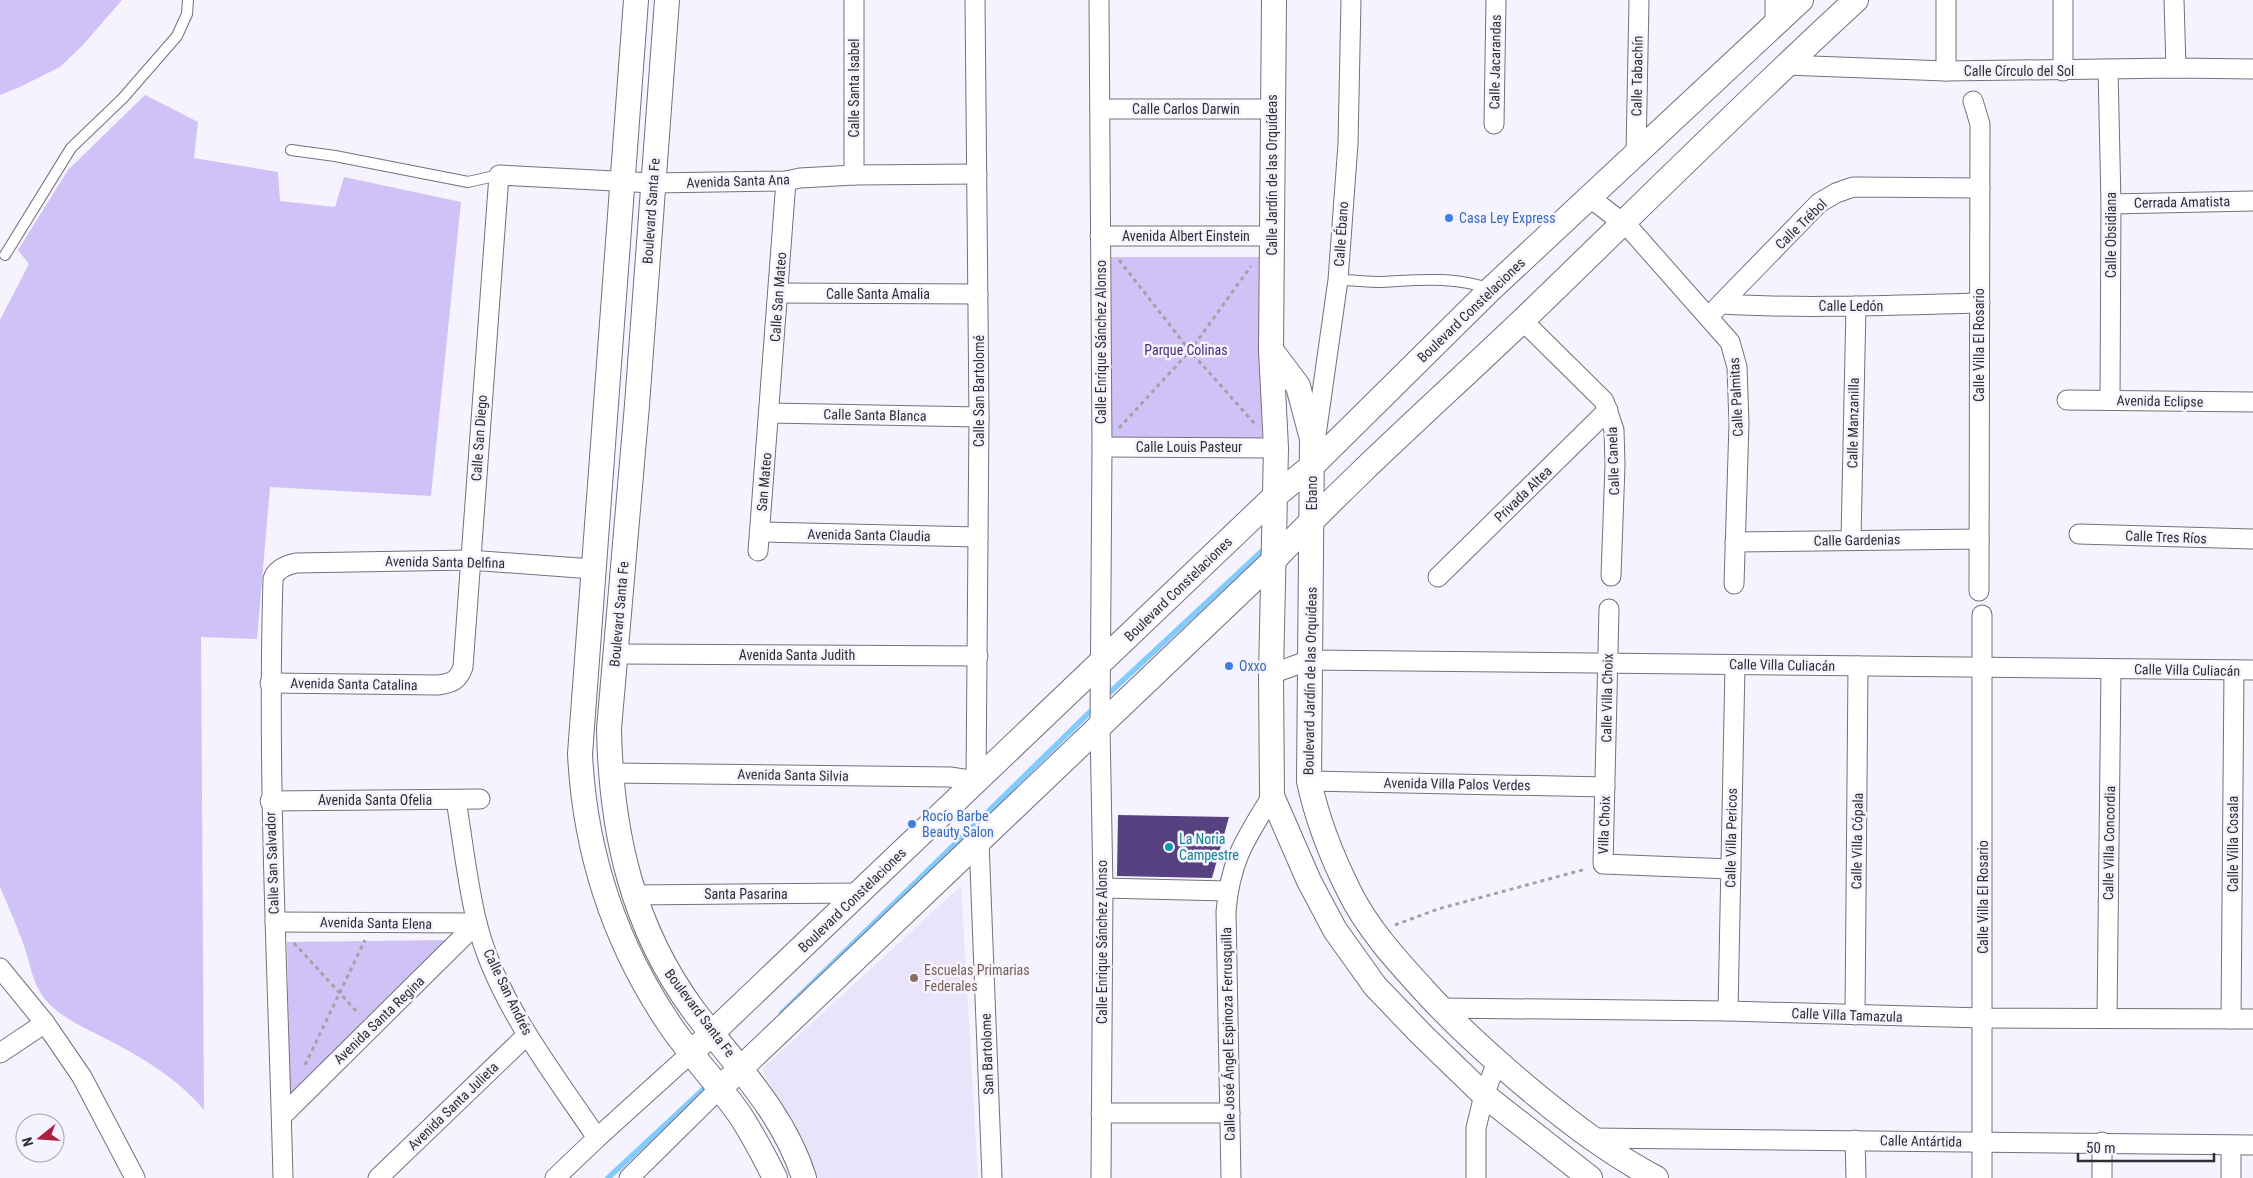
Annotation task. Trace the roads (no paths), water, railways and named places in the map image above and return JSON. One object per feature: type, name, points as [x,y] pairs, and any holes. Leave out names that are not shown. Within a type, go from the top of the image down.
[{"type":"street","name":"Boulevard Santa Fe","points":[[636,0],[580,754],[585,804],[594,856],[618,933],[648,989],[706,1072],[749,1129],[775,1178]]},
{"type":"street","name":"Boulevard Santa Fe","points":[[667,0],[609,729],[610,773],[622,852],[633,895],[661,960],[682,993],[738,1065],[779,1125],[804,1178]]},
{"type":"street","name":"Calle Santa Isabel","points":[[854,0],[854,175]]},
{"type":"street","name":"Calle San Bartolomé","points":[[975,0],[979,417],[976,781]]},
{"type":"street","name":"Calle Enrique Sánchez Alonso","points":[[1099,0],[1102,447],[1100,674],[1103,888],[1101,1178]]},
{"type":"street","name":"Calle Jardín de las Orquídeas","points":[[1273,561],[1276,448],[1271,350],[1274,0]]},
{"type":"street","name":"Calle Ébano","points":[[1312,466],[1338,280],[1348,144],[1351,0]]},
{"type":"street","name":"Calle Jacarandas","points":[[1494,124],[1496,0]]},
{"type":"street","name":"Calle Tabachín","points":[[1636,152],[1639,0]]},
{"type":"street","points":[[1775,0],[1775,25]]},
{"type":"street","name":"Boulevard Constelaciones","points":[[629,1178],[706,1072],[716,1038],[859,893],[976,781],[1100,674],[1275,496],[1312,466],[1491,289],[1594,200],[1636,152],[1801,0]]},
{"type":"street","name":"Boulevard Constelaciones","points":[[555,1178],[596,1138],[706,1072],[738,1065],[979,841],[1101,716],[1273,561],[1312,520],[1522,320],[1620,220],[1856,0]]},
{"type":"street","points":[[1946,0],[1946,71]]},
{"type":"street","points":[[2063,0],[2063,71]]},
{"type":"street","points":[[2174,0],[2176,68]]},
{"type":"street","name":"Calle Círculo del Sol","points":[[1785,65],[1946,71],[2063,71],[2176,68],[2253,69]]},
{"type":"street","name":"Calle Obsidiana","points":[[2108,69],[2111,204],[2110,400]]},
{"type":"street","name":"Calle Villa El Rosario","points":[[1973,101],[1980,124],[1979,591]]},
{"type":"street","name":"Calle Carlos Darwin","points":[[1100,109],[1273,109]]},
{"type":"street","name":"Avenida Santa Ana","points":[[499,175],[653,183],[786,182],[800,178],[854,175],[977,174]]},
{"type":"street","name":"Calle San Diego","points":[[438,685],[455,681],[460,676],[463,667],[469,560],[499,175]]},
{"type":"street","name":"Calle San Mateo","points":[[770,413],[786,182]]},
{"type":"street","name":"Calle Trébol","points":[[1708,317],[1819,203],[1836,193],[1853,187],[1980,188]]},
{"type":"street","name":"Calle Palmitas","points":[[1594,200],[1620,220],[1730,342],[1737,368],[1739,423],[1734,584]]},
{"type":"street","name":"Cerrada Amatista","points":[[2111,204],[2253,201]]},
{"type":"street","name":"Avenida Albert Einstein","points":[[1100,236],[1272,236]]},
{"type":"street","name":"Calle Santa Amalia","points":[[778,294],[978,294]]},
{"type":"street","name":"Calle Ledón","points":[[1722,304],[1856,306],[1980,304]]},
{"type":"street","name":"Calle Manzanilla","points":[[1851,540],[1856,306]]},
{"type":"street","name":"Calle Canela","points":[[1522,320],[1604,401],[1608,410],[1614,430],[1616,464],[1611,576]]},
{"type":"street","points":[[1271,350],[1298,386],[1312,439],[1312,466]]},
{"type":"street","name":"Avenida Eclipse","points":[[2067,400],[2253,402]]},
{"type":"street","name":"Privada Altea","points":[[1438,577],[1608,410]]},
{"type":"street","name":"Calle Santa Blanca","points":[[770,413],[979,417]]},
{"type":"street","name":"San Mateo","points":[[758,551],[770,413]]},
{"type":"street","name":"Calle Louis Pasteur","points":[[1102,447],[1276,448]]},
{"type":"street","name":"Ebano","points":[[1312,466],[1312,520]]},
{"type":"street","name":"Boulevard Jardín de las Orquídeas","points":[[1312,520],[1309,781],[1314,808],[1350,892],[1376,932],[1405,970],[1440,1008],[1497,1062],[1590,1138],[1656,1178]]},
{"type":"street","name":"Avenida Santa Claudia","points":[[760,532],[978,537]]},
{"type":"street","name":"Calle Tres Ríos","points":[[2079,534],[2253,539]]},
{"type":"street","name":"Calle Gardenias","points":[[1735,542],[1979,538]]},
{"type":"street","name":"Avenida Santa Delfina","points":[[296,563],[469,560],[593,569]]},
{"type":"street","points":[[1273,561],[1271,674],[1272,796],[1309,881],[1336,930],[1374,986],[1484,1095],[1590,1178]]},
{"type":"street","name":"Calle San Salvador","points":[[283,1178],[270,801],[270,683],[273,579],[280,569],[296,563]]},
{"type":"street","name":"Calle Villa Choix","points":[[1605,787],[1609,609]]},
{"type":"street","name":"Calle Villa El Rosario","points":[[1982,615],[1982,1178]]},
{"type":"street","name":"Avenida Santa Judith","points":[[616,654],[978,656]]},
{"type":"street","points":[[1271,674],[1310,660]]},
{"type":"street","name":"Calle Villa Culiacán","points":[[1310,660],[2253,670]]},
{"type":"street","name":"Calle Villa Pericos","points":[[1728,1011],[1735,665]]},
{"type":"street","name":"Calle Villa Cópala","points":[[1855,1015],[1858,666]]},
{"type":"street","name":"Calle Villa Concordia","points":[[2108,1018],[2111,669]]},
{"type":"street","name":"Calle Villa Cosala","points":[[2231,1019],[2234,670]]},
{"type":"street","name":"Avenida Santa Catalina","points":[[270,683],[438,685]]},
{"type":"street","name":"Avenida Santa Silvia","points":[[610,773],[950,777],[976,781]]},
{"type":"street","name":"Avenida Villa Palos Verdes","points":[[1309,781],[1605,787]]},
{"type":"street","name":"Villa Choix","points":[[1605,787],[1603,864],[1731,869]]},
{"type":"street","name":"Calle José Ángel Espinoza Ferrusquilla","points":[[1231,1178],[1226,912],[1228,891],[1232,870],[1244,842],[1272,796]]},
{"type":"street","name":"Avenida Santa Ofelia","points":[[270,801],[480,799]]},
{"type":"street","name":"Calle San Andrés","points":[[456,800],[477,924],[497,977],[527,1035],[596,1138]]},
{"type":"street","name":"San Bartolome","points":[[979,841],[992,1178]]},
{"type":"street","points":[[1103,888],[1228,891]]},
{"type":"street","name":"Santa Pasarina","points":[[633,895],[859,893]]},
{"type":"street","name":"Avenida Santa Elena","points":[[274,922],[477,924]]},
{"type":"street","name":"Avenida Santa Regina","points":[[282,1116],[477,924]]},
{"type":"street","points":[[0,968],[45,1024],[82,1077],[135,1178]]},
{"type":"street","name":"Calle Villa Tamazula","points":[[1440,1008],[1728,1011],[1983,1018],[2253,1019]]},
{"type":"street","points":[[0,1052],[45,1024]]},
{"type":"street","name":"Avenida Santa Julieta","points":[[378,1178],[527,1035]]},
{"type":"street","points":[[1476,1178],[1476,1128],[1484,1095],[1497,1062]]},
{"type":"street","points":[[1101,1113],[1230,1113]]},
{"type":"street","name":"Calle Antártida","points":[[1590,1138],[2253,1145]]},
{"type":"street","points":[[1855,1140],[1856,1178]]},
{"type":"street","points":[[2102,1142],[2102,1178]]},
{"type":"street","points":[[2231,1178],[2232,1145]]},
{"type":"lane","points":[[5,255],[71,148],[123,98],[177,36],[188,14],[188,0]]},
{"type":"lane","points":[[291,150],[334,156],[468,182],[499,175]]},
{"type":"lane","points":[[1338,280],[1458,280],[1491,289]]},
{"type":"waterway","points":[[1105,697],[1262,551]]},
{"type":"waterway","points":[[782,1013],[1095,707]]},
{"type":"waterway","points":[[608,1178],[709,1084]]},
{"type":"place","name":"Casa Ley Express","points":[[1449,218]]},
{"type":"place","name":"Oxxo","points":[[1229,666]]},
{"type":"place","name":"Rocío Barbe Beauty Salon","points":[[912,824]]},
{"type":"place","name":"La Noria Campestre","points":[[1169,847]]},
{"type":"place","name":"Escuelas Primarias Federales","points":[[914,978]]},
{"type":"park label","name":"Parque Colinas","points":[[1186,350]]}]
